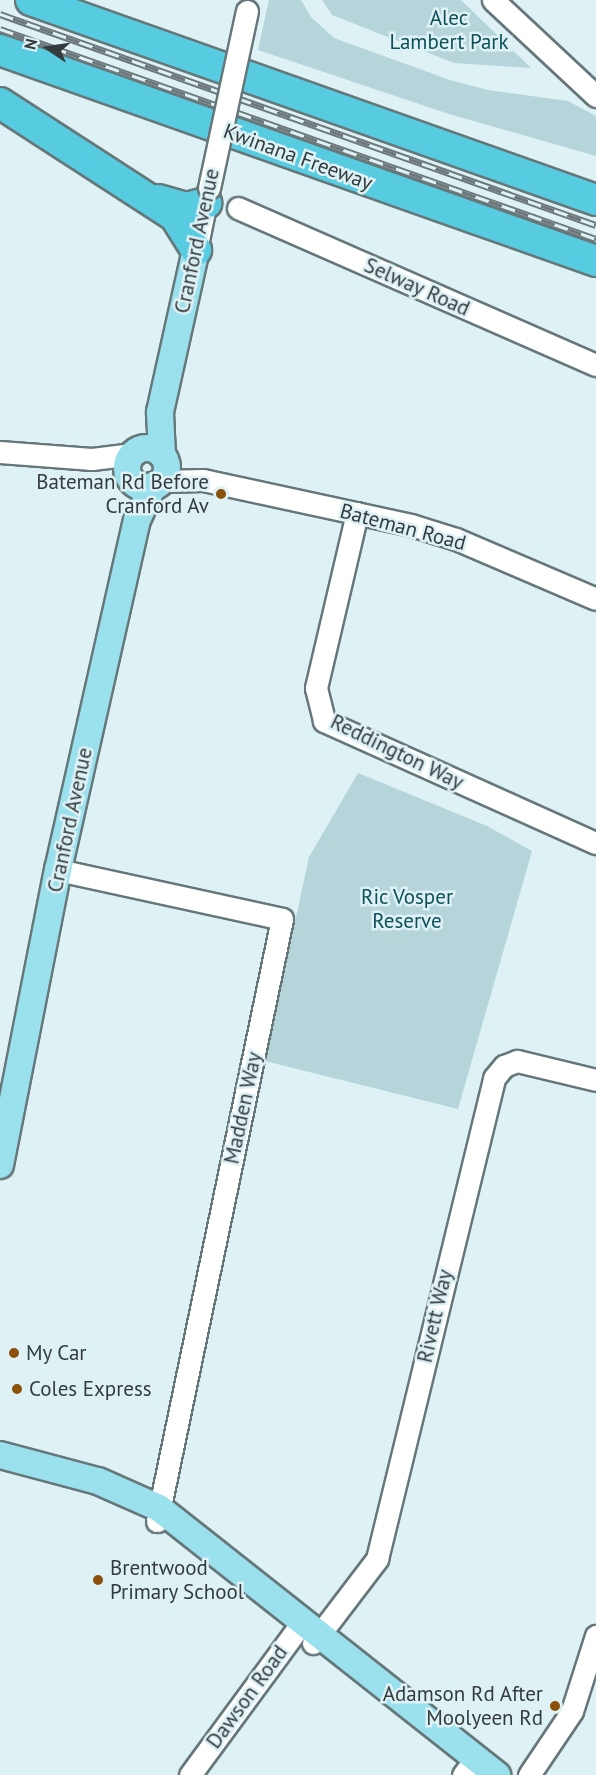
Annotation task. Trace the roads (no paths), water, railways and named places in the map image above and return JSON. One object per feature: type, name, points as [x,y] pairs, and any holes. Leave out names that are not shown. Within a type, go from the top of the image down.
[{"type":"highway","points":[[31,0],[596,200]]},
{"type":"highway","name":"Kwinana Freeway","points":[[0,50],[487,225],[596,261]]},
{"type":"highway","points":[[0,103],[147,196],[181,222],[196,249]]},
{"type":"highway","points":[[544,182],[596,192]]},
{"type":"highway","points":[[147,196],[186,208],[207,195]]},
{"type":"highway","points":[[487,225],[596,281]]},
{"type":"main road","name":"Cranford Avenue","points":[[0,1165],[3,1127],[196,249]]},
{"type":"main road","points":[[0,1455],[98,1480],[158,1514],[308,1632],[471,1769],[497,1775]]},
{"type":"main road","points":[[0,1469],[99,1494],[158,1514]]},
{"type":"street","points":[[493,0],[596,96]]},
{"type":"street","name":"Cranford Avenue","points":[[196,249],[248,5]]},
{"type":"street","name":"Selway Road","points":[[238,208],[596,365]]},
{"type":"street","name":"Bateman Road","points":[[0,452],[93,459],[147,468],[357,513],[456,539],[596,599]]},
{"type":"street","name":"Reddington Way","points":[[357,513],[316,688],[324,721],[596,843]]},
{"type":"street","name":"Madden Way","points":[[58,870],[282,919],[158,1514]]},
{"type":"street","name":"Rivett Way","points":[[308,1632],[376,1559],[494,1078],[504,1066],[518,1061],[596,1080]]},
{"type":"street","name":"Dawson Road","points":[[190,1775],[308,1632]]},
{"type":"street","points":[[529,1775],[572,1711],[596,1636]]},
{"type":"railway","points":[[0,14],[596,225]]},
{"type":"railway","points":[[0,29],[596,239]]},
{"type":"place","name":"Bateman Rd Before Cranford Av","points":[[221,494]]},
{"type":"place","name":"My Car","points":[[14,1353]]},
{"type":"place","name":"Coles Express","points":[[17,1389]]},
{"type":"place","name":"Brentwood Primary School","points":[[98,1580]]},
{"type":"place","name":"Adamson Rd After Moolyeen Rd","points":[[555,1706]]},
{"type":"park label","name":"Alec Lambert Park","points":[[449,30]]},
{"type":"park label","name":"Ric Vosper Reserve","points":[[407,909]]}]
